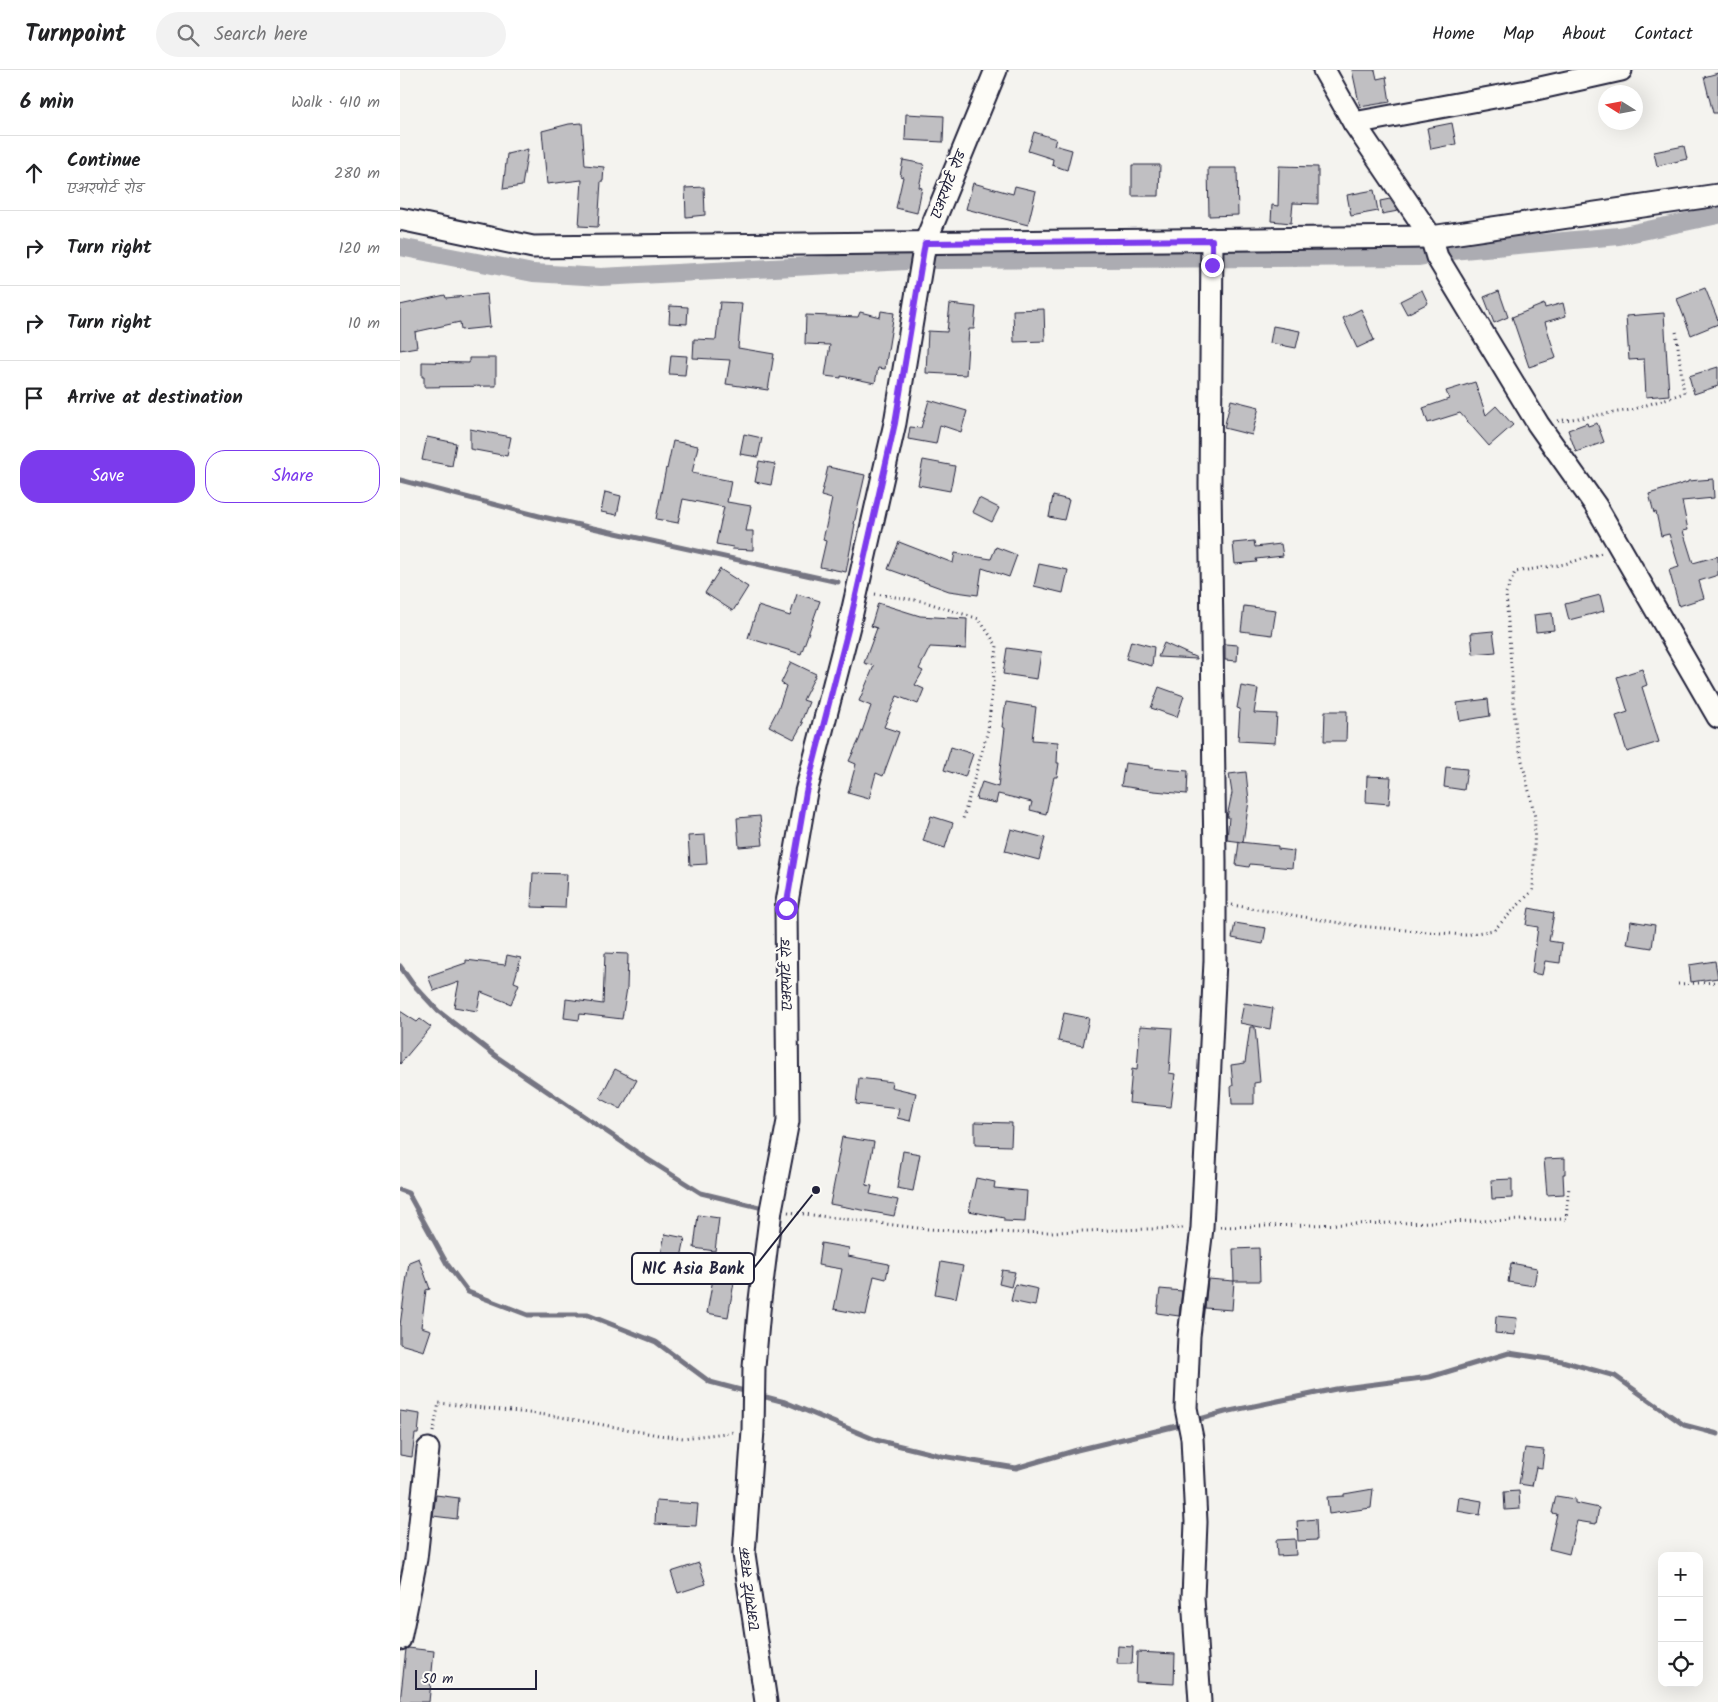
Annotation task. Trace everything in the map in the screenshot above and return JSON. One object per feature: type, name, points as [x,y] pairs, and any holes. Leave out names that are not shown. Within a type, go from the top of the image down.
[{"type":"street","name":"एअरपोर्ट रोड","points":[[754,1367],[771,1210],[788,1121],[786,908],[806,792],[857,591],[895,423],[925,243],[996,70]]},
{"type":"street","points":[[1324,70],[1354,123],[1434,246],[1538,424],[1596,506],[1718,717]]},
{"type":"street","points":[[1354,123],[1527,91],[1621,70]]},
{"type":"street","points":[[400,219],[533,247],[925,243],[1212,251],[1434,246],[1718,195]]},
{"type":"street","points":[[1200,1702],[1193,1598],[1196,1522],[1192,1438],[1186,1408],[1189,1336],[1202,1228],[1215,961],[1210,485],[1212,251]]},
{"type":"street","name":"एअरपोर्ट सडक","points":[[754,1367],[753,1423],[744,1554],[766,1702]]},
{"type":"street","points":[[400,1639],[416,1559],[428,1449]]},
{"type":"path","points":[[1538,424],[1630,410],[1684,393],[1676,331]]},
{"type":"path","points":[[1215,902],[1358,926],[1465,935],[1494,930],[1533,890],[1535,817],[1516,735],[1506,593],[1515,572],[1565,564],[1619,547]]},
{"type":"path","points":[[857,591],[922,601],[978,619],[997,646],[988,730],[963,819]]},
{"type":"path","points":[[1678,984],[1718,982]]},
{"type":"path","points":[[771,1210],[926,1230],[1018,1233],[1566,1219],[1569,1186]]},
{"type":"path","points":[[428,1449],[439,1402],[555,1416],[683,1438],[753,1423]]},
{"type":"building","points":[[1352,70],[1375,70],[1377,79],[1386,77],[1390,102],[1360,107]]},
{"type":"building","points":[[1718,73],[1718,113],[1713,113],[1704,77]]},
{"type":"building","points":[[906,114],[944,116],[943,142],[905,140]]},
{"type":"building","points":[[582,123],[585,165],[604,167],[603,181],[601,181],[598,227],[579,226],[582,180],[547,184],[542,131],[569,124]]},
{"type":"building","points":[[1452,123],[1456,144],[1431,149],[1427,128]]},
{"type":"building","points":[[1034,132],[1056,139],[1054,145],[1072,150],[1067,170],[1052,165],[1053,159],[1028,151]]},
{"type":"building","points":[[1684,146],[1687,159],[1657,166],[1654,152]]},
{"type":"building","points":[[528,149],[522,186],[503,189],[507,154]]},
{"type":"building","points":[[903,160],[924,164],[919,187],[922,188],[917,213],[896,208],[903,177],[900,176]]},
{"type":"building","points":[[1132,165],[1160,165],[1159,196],[1132,196]]},
{"type":"building","points":[[1279,166],[1318,167],[1318,204],[1293,203],[1291,223],[1271,221],[1272,205],[1278,206]]},
{"type":"building","points":[[1208,168],[1237,168],[1238,215],[1209,216]]},
{"type":"building","points":[[973,183],[1013,194],[1015,186],[1036,191],[1028,225],[966,209]]},
{"type":"building","points":[[704,187],[705,215],[686,217],[685,188]]},
{"type":"building","points":[[1374,190],[1378,211],[1351,216],[1347,195]]},
{"type":"building","points":[[1390,199],[1398,211],[1382,214],[1380,201]]},
{"type":"building","points":[[1705,288],[1718,324],[1691,335],[1677,299]]},
{"type":"building","points":[[1422,290],[1428,303],[1407,314],[1400,301]]},
{"type":"building","points":[[1499,291],[1508,317],[1494,323],[1484,297]]},
{"type":"building","points":[[487,294],[490,327],[461,330],[460,322],[415,332],[417,347],[400,350],[400,305],[445,295],[446,298]]},
{"type":"building","points":[[720,302],[742,303],[738,348],[774,354],[768,390],[726,384],[730,360],[693,358],[694,339],[716,340]]},
{"type":"building","points":[[1563,303],[1566,316],[1545,322],[1556,358],[1529,367],[1512,317],[1544,304],[1545,308]]},
{"type":"building","points":[[950,304],[976,307],[974,329],[969,329],[966,375],[926,373],[928,331],[947,332]]},
{"type":"building","points":[[670,306],[688,307],[687,324],[669,323]]},
{"type":"building","points":[[1044,309],[1045,341],[1014,342],[1013,310]]},
{"type":"building","points":[[1361,309],[1374,340],[1357,348],[1343,318]]},
{"type":"building","points":[[881,311],[894,313],[885,369],[878,368],[875,383],[841,376],[841,378],[825,376],[830,345],[805,344],[806,315],[858,317],[860,312],[880,317]]},
{"type":"building","points":[[1664,313],[1669,395],[1646,397],[1644,359],[1629,360],[1626,316]]},
{"type":"building","points":[[1273,326],[1300,331],[1296,348],[1270,343]]},
{"type":"building","points":[[671,355],[687,356],[685,375],[669,374]]},
{"type":"building","points":[[469,358],[496,358],[496,386],[424,387],[422,362],[469,363]]},
{"type":"building","points":[[1718,367],[1718,386],[1694,394],[1689,376]]},
{"type":"building","points":[[1475,382],[1486,415],[1496,406],[1513,425],[1489,446],[1460,413],[1428,423],[1423,408],[1449,399],[1446,391]]},
{"type":"building","points":[[929,400],[967,411],[961,432],[940,425],[936,444],[908,439],[910,427],[921,428]]},
{"type":"building","points":[[1231,400],[1259,407],[1252,435],[1224,428]]},
{"type":"building","points":[[1587,423],[1588,426],[1597,423],[1604,442],[1576,452],[1568,430]]},
{"type":"building","points":[[470,429],[511,437],[507,456],[470,449]]},
{"type":"building","points":[[744,434],[762,438],[758,457],[740,454]]},
{"type":"building","points":[[427,437],[456,443],[452,466],[422,460]]},
{"type":"building","points":[[673,441],[698,446],[692,473],[731,481],[727,502],[751,506],[746,531],[753,531],[753,550],[732,549],[733,547],[716,544],[724,507],[683,499],[678,523],[656,519]]},
{"type":"building","points":[[923,460],[955,466],[950,491],[918,485]]},
{"type":"building","points":[[759,461],[775,464],[771,485],[755,482]]},
{"type":"building","points":[[828,467],[865,475],[846,572],[820,567],[826,541],[823,540],[832,499],[821,496]]},
{"type":"building","points":[[1713,479],[1714,498],[1682,501],[1688,530],[1683,531],[1693,563],[1718,556],[1718,575],[1699,581],[1704,598],[1679,606],[1669,570],[1679,567],[1669,534],[1661,536],[1656,512],[1654,513],[1649,494],[1688,481]]},
{"type":"building","points":[[605,492],[621,496],[617,515],[601,512]]},
{"type":"building","points":[[1053,496],[1069,500],[1064,520],[1049,517]]},
{"type":"building","points":[[979,498],[999,508],[992,522],[972,512]]},
{"type":"building","points":[[1254,541],[1255,547],[1281,544],[1283,556],[1256,559],[1257,562],[1235,564],[1233,543]]},
{"type":"building","points":[[899,542],[953,563],[955,553],[991,559],[996,547],[1017,555],[1009,577],[982,568],[978,595],[949,591],[888,569]]},
{"type":"building","points":[[1039,564],[1068,570],[1063,593],[1034,586]]},
{"type":"building","points":[[720,569],[748,587],[733,611],[705,593]]},
{"type":"building","points":[[797,594],[820,601],[801,654],[748,638],[758,606],[790,616]]},
{"type":"building","points":[[1600,595],[1604,611],[1569,620],[1565,604]]},
{"type":"building","points":[[878,603],[920,616],[967,619],[966,649],[930,647],[919,669],[923,671],[915,685],[924,689],[918,704],[897,696],[884,727],[899,732],[883,776],[876,773],[869,799],[848,793],[856,764],[849,761],[871,706],[859,701],[874,666],[864,663],[877,628],[871,626]]},
{"type":"building","points":[[1244,606],[1276,610],[1272,635],[1241,631]]},
{"type":"building","points":[[1552,613],[1554,630],[1536,632],[1534,615]]},
{"type":"building","points":[[1493,631],[1496,652],[1473,654],[1471,633]]},
{"type":"building","points":[[1131,641],[1154,647],[1152,666],[1126,659]]},
{"type":"building","points":[[1164,643],[1197,658],[1197,659],[1158,657]]},
{"type":"building","points":[[1225,644],[1238,645],[1237,661],[1225,660]]},
{"type":"building","points":[[1007,648],[1041,653],[1037,679],[1003,674]]},
{"type":"building","points":[[791,662],[816,674],[803,700],[809,702],[801,722],[803,723],[794,739],[769,726],[779,707],[786,686],[781,683]]},
{"type":"building","points":[[1642,669],[1647,685],[1642,687],[1659,742],[1627,752],[1616,716],[1628,712],[1617,677]]},
{"type":"building","points":[[1241,686],[1258,689],[1254,713],[1277,714],[1275,743],[1238,741],[1240,709],[1237,708]]},
{"type":"building","points":[[1159,687],[1184,696],[1177,717],[1151,708]]},
{"type":"building","points":[[1488,699],[1490,716],[1460,721],[1457,703]]},
{"type":"building","points":[[1006,702],[1036,707],[1032,740],[1058,742],[1057,763],[1059,763],[1057,777],[1054,777],[1046,814],[1030,810],[1032,802],[998,794],[996,803],[976,799],[982,782],[998,787],[1005,728],[1002,727]]},
{"type":"building","points":[[1325,711],[1347,711],[1346,741],[1324,741]]},
{"type":"building","points":[[951,747],[973,754],[965,777],[944,770]]},
{"type":"building","points":[[1125,763],[1149,766],[1149,768],[1188,771],[1187,794],[1121,786]]},
{"type":"building","points":[[1446,767],[1467,769],[1464,790],[1444,787]]},
{"type":"building","points":[[1246,772],[1249,801],[1243,842],[1227,840],[1229,817],[1227,817],[1232,793],[1229,774]]},
{"type":"building","points":[[1367,776],[1391,777],[1389,804],[1366,802]]},
{"type":"building","points":[[760,816],[763,845],[739,847],[737,818]]},
{"type":"building","points":[[931,816],[953,823],[945,848],[923,841]]},
{"type":"building","points":[[1011,829],[1045,838],[1039,860],[1005,851]]},
{"type":"building","points":[[705,835],[707,864],[690,865],[688,836]]},
{"type":"building","points":[[1239,842],[1278,846],[1278,849],[1294,851],[1292,868],[1250,864],[1249,867],[1236,865]]},
{"type":"building","points":[[533,873],[567,874],[565,908],[531,907]]},
{"type":"building","points":[[1529,908],[1554,913],[1549,941],[1562,943],[1560,963],[1545,961],[1542,975],[1532,973],[1538,927],[1526,925]]},
{"type":"building","points":[[1631,921],[1655,925],[1652,948],[1627,944]]},
{"type":"building","points":[[1235,923],[1266,928],[1263,944],[1232,938]]},
{"type":"building","points":[[605,953],[628,954],[627,988],[622,1019],[580,1014],[579,1020],[564,1018],[566,999],[603,1004]]},
{"type":"building","points":[[507,955],[521,958],[514,982],[519,984],[511,1004],[481,992],[477,1011],[454,1007],[459,982],[434,991],[428,976],[466,963],[466,960],[505,965]]},
{"type":"building","points":[[1715,961],[1718,978],[1691,982],[1689,965]]},
{"type":"building","points":[[1244,1003],[1273,1008],[1270,1029],[1240,1023]]},
{"type":"building","points":[[400,1011],[417,1022],[420,1019],[431,1027],[400,1064]]},
{"type":"building","points":[[1064,1013],[1089,1018],[1083,1046],[1058,1041]]},
{"type":"building","points":[[1140,1026],[1172,1028],[1169,1073],[1175,1074],[1171,1107],[1129,1103],[1132,1069],[1137,1070]]},
{"type":"building","points":[[1250,1027],[1255,1027],[1260,1082],[1254,1083],[1254,1104],[1232,1104],[1231,1065],[1245,1063]]},
{"type":"building","points":[[615,1069],[637,1080],[621,1109],[600,1098]]},
{"type":"building","points":[[859,1078],[892,1082],[891,1087],[916,1093],[910,1121],[897,1118],[899,1109],[856,1104]]},
{"type":"building","points":[[975,1122],[1012,1123],[1011,1146],[975,1145]]},
{"type":"building","points":[[842,1137],[874,1142],[866,1185],[872,1186],[870,1194],[898,1200],[894,1216],[830,1204]]},
{"type":"building","points":[[903,1151],[920,1154],[913,1191],[897,1188]]},
{"type":"building","points":[[1565,1158],[1565,1174],[1563,1174],[1564,1194],[1547,1195],[1544,1159]]},
{"type":"building","points":[[976,1178],[995,1182],[994,1188],[1027,1191],[1025,1222],[1004,1221],[1004,1218],[969,1211]]},
{"type":"building","points":[[1512,1179],[1512,1198],[1492,1199],[1491,1180]]},
{"type":"building","points":[[698,1215],[719,1218],[715,1251],[694,1248]]},
{"type":"building","points":[[665,1234],[685,1238],[681,1258],[661,1254]]},
{"type":"building","points":[[821,1243],[849,1248],[848,1256],[889,1264],[886,1279],[874,1276],[866,1315],[834,1309],[842,1269],[818,1265]]},
{"type":"building","points":[[1259,1248],[1260,1281],[1234,1281],[1233,1249]]},
{"type":"building","points":[[419,1258],[430,1289],[426,1290],[421,1327],[431,1330],[424,1351],[400,1344],[400,1325],[409,1262]]},
{"type":"building","points":[[941,1262],[963,1266],[956,1298],[935,1294]]},
{"type":"building","points":[[1511,1263],[1537,1268],[1534,1286],[1508,1282]]},
{"type":"building","points":[[715,1267],[736,1271],[728,1317],[707,1313]]},
{"type":"building","points":[[1002,1270],[1015,1272],[1011,1287],[999,1284]]},
{"type":"building","points":[[1208,1279],[1234,1281],[1232,1310],[1205,1308]]},
{"type":"building","points":[[1015,1284],[1038,1289],[1035,1306],[1011,1301]]},
{"type":"building","points":[[1160,1289],[1182,1291],[1179,1316],[1157,1313]]},
{"type":"building","points":[[1496,1316],[1517,1318],[1515,1335],[1495,1333]]},
{"type":"building","points":[[400,1411],[420,1414],[418,1434],[415,1434],[412,1457],[400,1455]]},
{"type":"building","points":[[1525,1448],[1544,1450],[1542,1468],[1536,1467],[1532,1486],[1519,1484]]},
{"type":"building","points":[[1373,1489],[1371,1508],[1329,1514],[1327,1497],[1344,1496],[1344,1494]]},
{"type":"building","points":[[1519,1491],[1520,1509],[1505,1510],[1504,1492]]},
{"type":"building","points":[[436,1495],[459,1498],[457,1519],[433,1516]]},
{"type":"building","points":[[1556,1496],[1575,1499],[1575,1503],[1599,1508],[1596,1524],[1577,1521],[1569,1554],[1549,1549],[1557,1514],[1552,1513]]},
{"type":"building","points":[[1459,1497],[1482,1501],[1480,1515],[1457,1511]]},
{"type":"building","points":[[656,1501],[698,1504],[696,1526],[655,1524]]},
{"type":"building","points":[[1316,1519],[1317,1540],[1298,1541],[1297,1521]]},
{"type":"building","points":[[1295,1539],[1296,1555],[1277,1556],[1276,1540]]},
{"type":"building","points":[[699,1563],[706,1584],[678,1593],[671,1572]]},
{"type":"building","points":[[1118,1646],[1133,1647],[1132,1664],[1117,1664]]},
{"type":"building","points":[[406,1649],[434,1651],[429,1702],[400,1702]]},
{"type":"building","points":[[1137,1652],[1175,1654],[1174,1684],[1136,1682]]},
{"type":"waterway","points":[[936,260],[1419,257],[1452,251],[1619,236],[1718,215]]},
{"type":"waterway","points":[[400,247],[533,273],[601,277],[906,261]]},
{"type":"waterway","points":[[400,480],[543,517],[838,582]]},
{"type":"waterway","points":[[400,966],[412,983],[438,1011],[497,1057],[644,1157],[701,1193],[759,1207]]},
{"type":"waterway","points":[[400,1190],[408,1193],[447,1264],[468,1292],[528,1315],[588,1315],[656,1342],[710,1382],[748,1392]]},
{"type":"waterway","points":[[1193,1421],[1225,1412],[1336,1389],[1430,1377],[1509,1353],[1562,1361],[1615,1376],[1684,1425],[1718,1434]]},
{"type":"waterway","points":[[758,1395],[785,1402],[876,1440],[942,1456],[1016,1468],[1077,1450],[1185,1424]]},
{"type":"place","name":"NIC Asia Bank","points":[[816,1190]]},
{"type":"route","points":[[786,908],[806,792],[849,626],[895,423],[925,243],[1212,240],[1212,265]]}]
